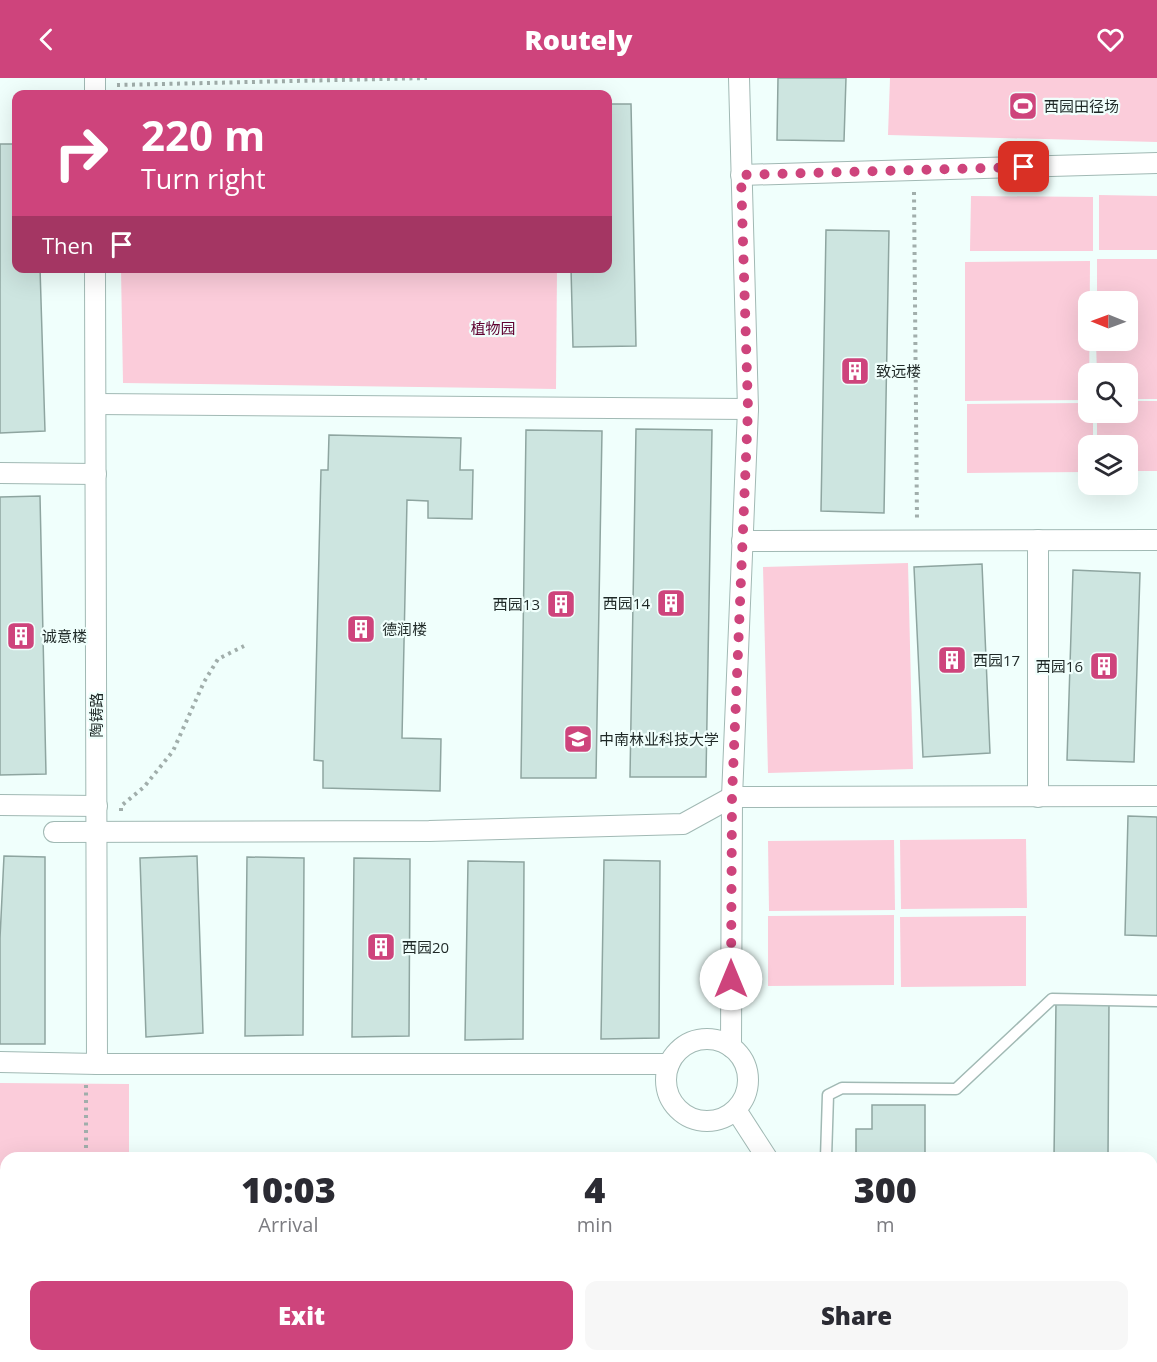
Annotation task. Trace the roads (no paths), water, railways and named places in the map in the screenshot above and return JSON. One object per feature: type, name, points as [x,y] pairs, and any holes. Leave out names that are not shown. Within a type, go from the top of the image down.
[{"type":"street","points":[[731,1047],[732,797],[748,409],[739,78]]},
{"type":"street","points":[[741,175],[1157,163]]},
{"type":"street","name":"陶铸路","points":[[91,1064],[97,834],[95,273]]},
{"type":"street","points":[[96,404],[748,409]]},
{"type":"street","points":[[0,473],[96,474]]},
{"type":"street","points":[[1038,540],[1038,797]]},
{"type":"street","points":[[742,541],[1157,540]]},
{"type":"street","points":[[54,832],[97,834],[429,831],[683,824],[732,797],[1157,796]]},
{"type":"street","points":[[0,805],[97,806]]},
{"type":"street","points":[[697,1041],[718,1041],[731,1047],[741,1057],[747,1071],[748,1086],[744,1099],[736,1110],[711,1121],[698,1120],[685,1115],[675,1106],[669,1094],[667,1079],[669,1065],[678,1052],[697,1041]]},
{"type":"street","points":[[0,1062],[669,1065]]},
{"type":"street","points":[[736,1110],[763,1152]]},
{"type":"lane","points":[[826,1152],[828,1095],[842,1088],[956,1089],[1052,999],[1157,1001]]},
{"type":"place","name":"西园田径场","points":[[1023,106]]},
{"type":"place","name":"致远楼","points":[[855,371]]},
{"type":"place","name":"西园14","points":[[671,603]]},
{"type":"place","name":"西园13","points":[[561,604]]},
{"type":"place","name":"德润楼","points":[[361,629]]},
{"type":"place","name":"诚意楼","points":[[21,636]]},
{"type":"place","name":"西园17","points":[[952,660]]},
{"type":"place","name":"西园16","points":[[1104,666]]},
{"type":"place","name":"中南林业科技大学","points":[[578,739]]},
{"type":"place","name":"西园20","points":[[381,947]]},
{"type":"park label","name":"植物园","points":[[493,328]]}]
